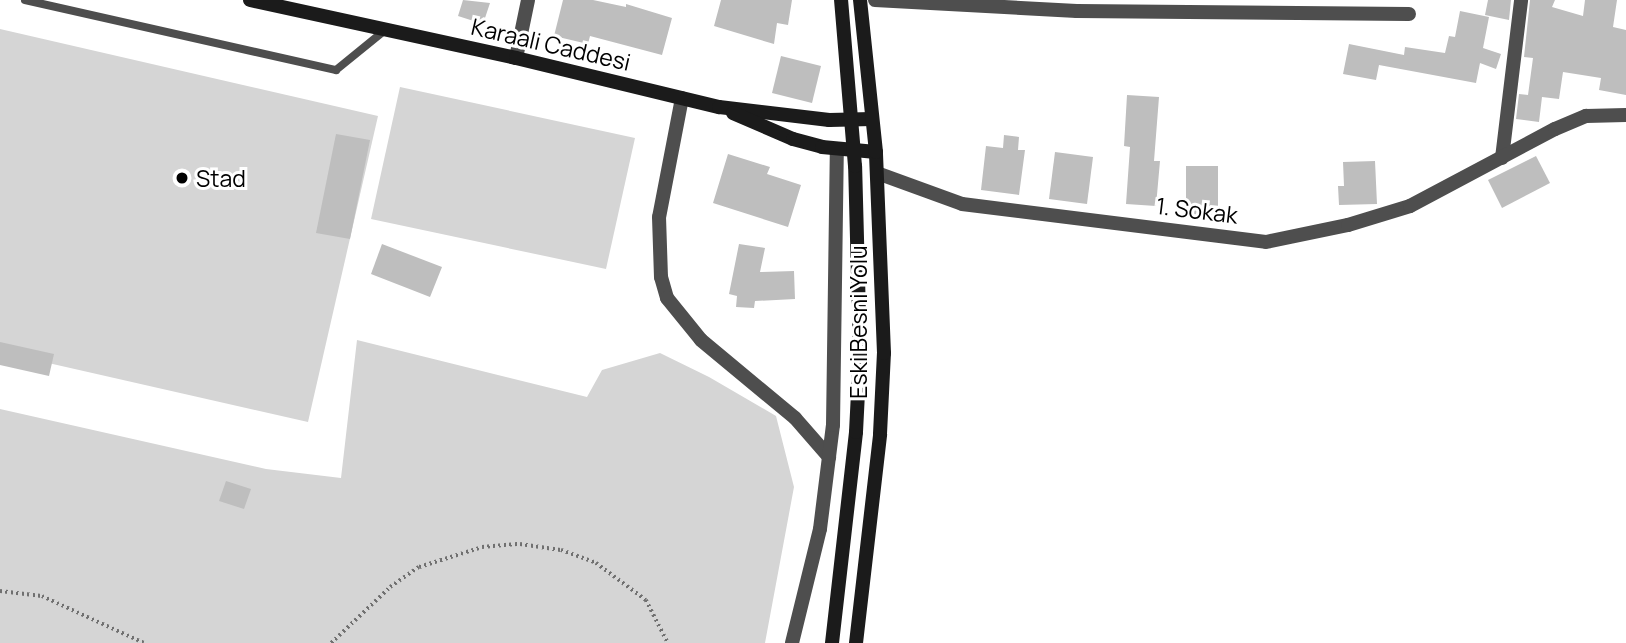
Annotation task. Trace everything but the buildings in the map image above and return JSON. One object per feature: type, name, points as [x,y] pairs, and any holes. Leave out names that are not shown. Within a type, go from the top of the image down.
[{"type":"main road","name":"Karaali Caddesi","points":[[250,0],[516,58],[719,107]]},
{"type":"main road","name":"Eski Besni Yolu","points":[[832,643],[859,393],[860,313],[853,150],[841,0]]},
{"type":"main road","name":"Eski Besni Yolu","points":[[856,643],[883,394],[884,312],[876,152],[860,0]]},
{"type":"main road","points":[[719,107],[830,120],[872,119]]},
{"type":"main road","points":[[719,107],[793,139],[836,149],[876,152]]},
{"type":"street","points":[[516,58],[528,0]]},
{"type":"street","points":[[875,0],[1077,10],[1409,14]]},
{"type":"street","points":[[1502,158],[1521,0]]},
{"type":"street","points":[[682,98],[659,217],[661,276],[667,298],[701,341],[795,418],[829,457]]},
{"type":"street","name":"1. Sokak","points":[[877,173],[962,204],[1266,242],[1348,225],[1410,206],[1586,116],[1626,115]]},
{"type":"street","points":[[792,643],[820,529],[833,425],[836,149]]},
{"type":"lane","points":[[24,0],[336,70],[384,31]]},
{"type":"path","points":[[331,643],[390,587],[419,567],[482,547],[520,544],[561,550],[596,563],[646,600],[668,643]]},
{"type":"path","points":[[0,591],[42,596],[144,643]]},
{"type":"shaded area","name":"Stad","points":[[0,29],[378,116],[308,422],[0,352]]},
{"type":"shaded area","points":[[400,87],[635,138],[606,269],[371,219]]},
{"type":"shaded area","points":[[357,340],[587,397],[602,370],[660,353],[709,377],[776,416],[794,487],[765,643],[0,643],[0,409],[266,469],[341,478]]},
{"type":"place","name":"Stad","points":[[182,178]]}]
